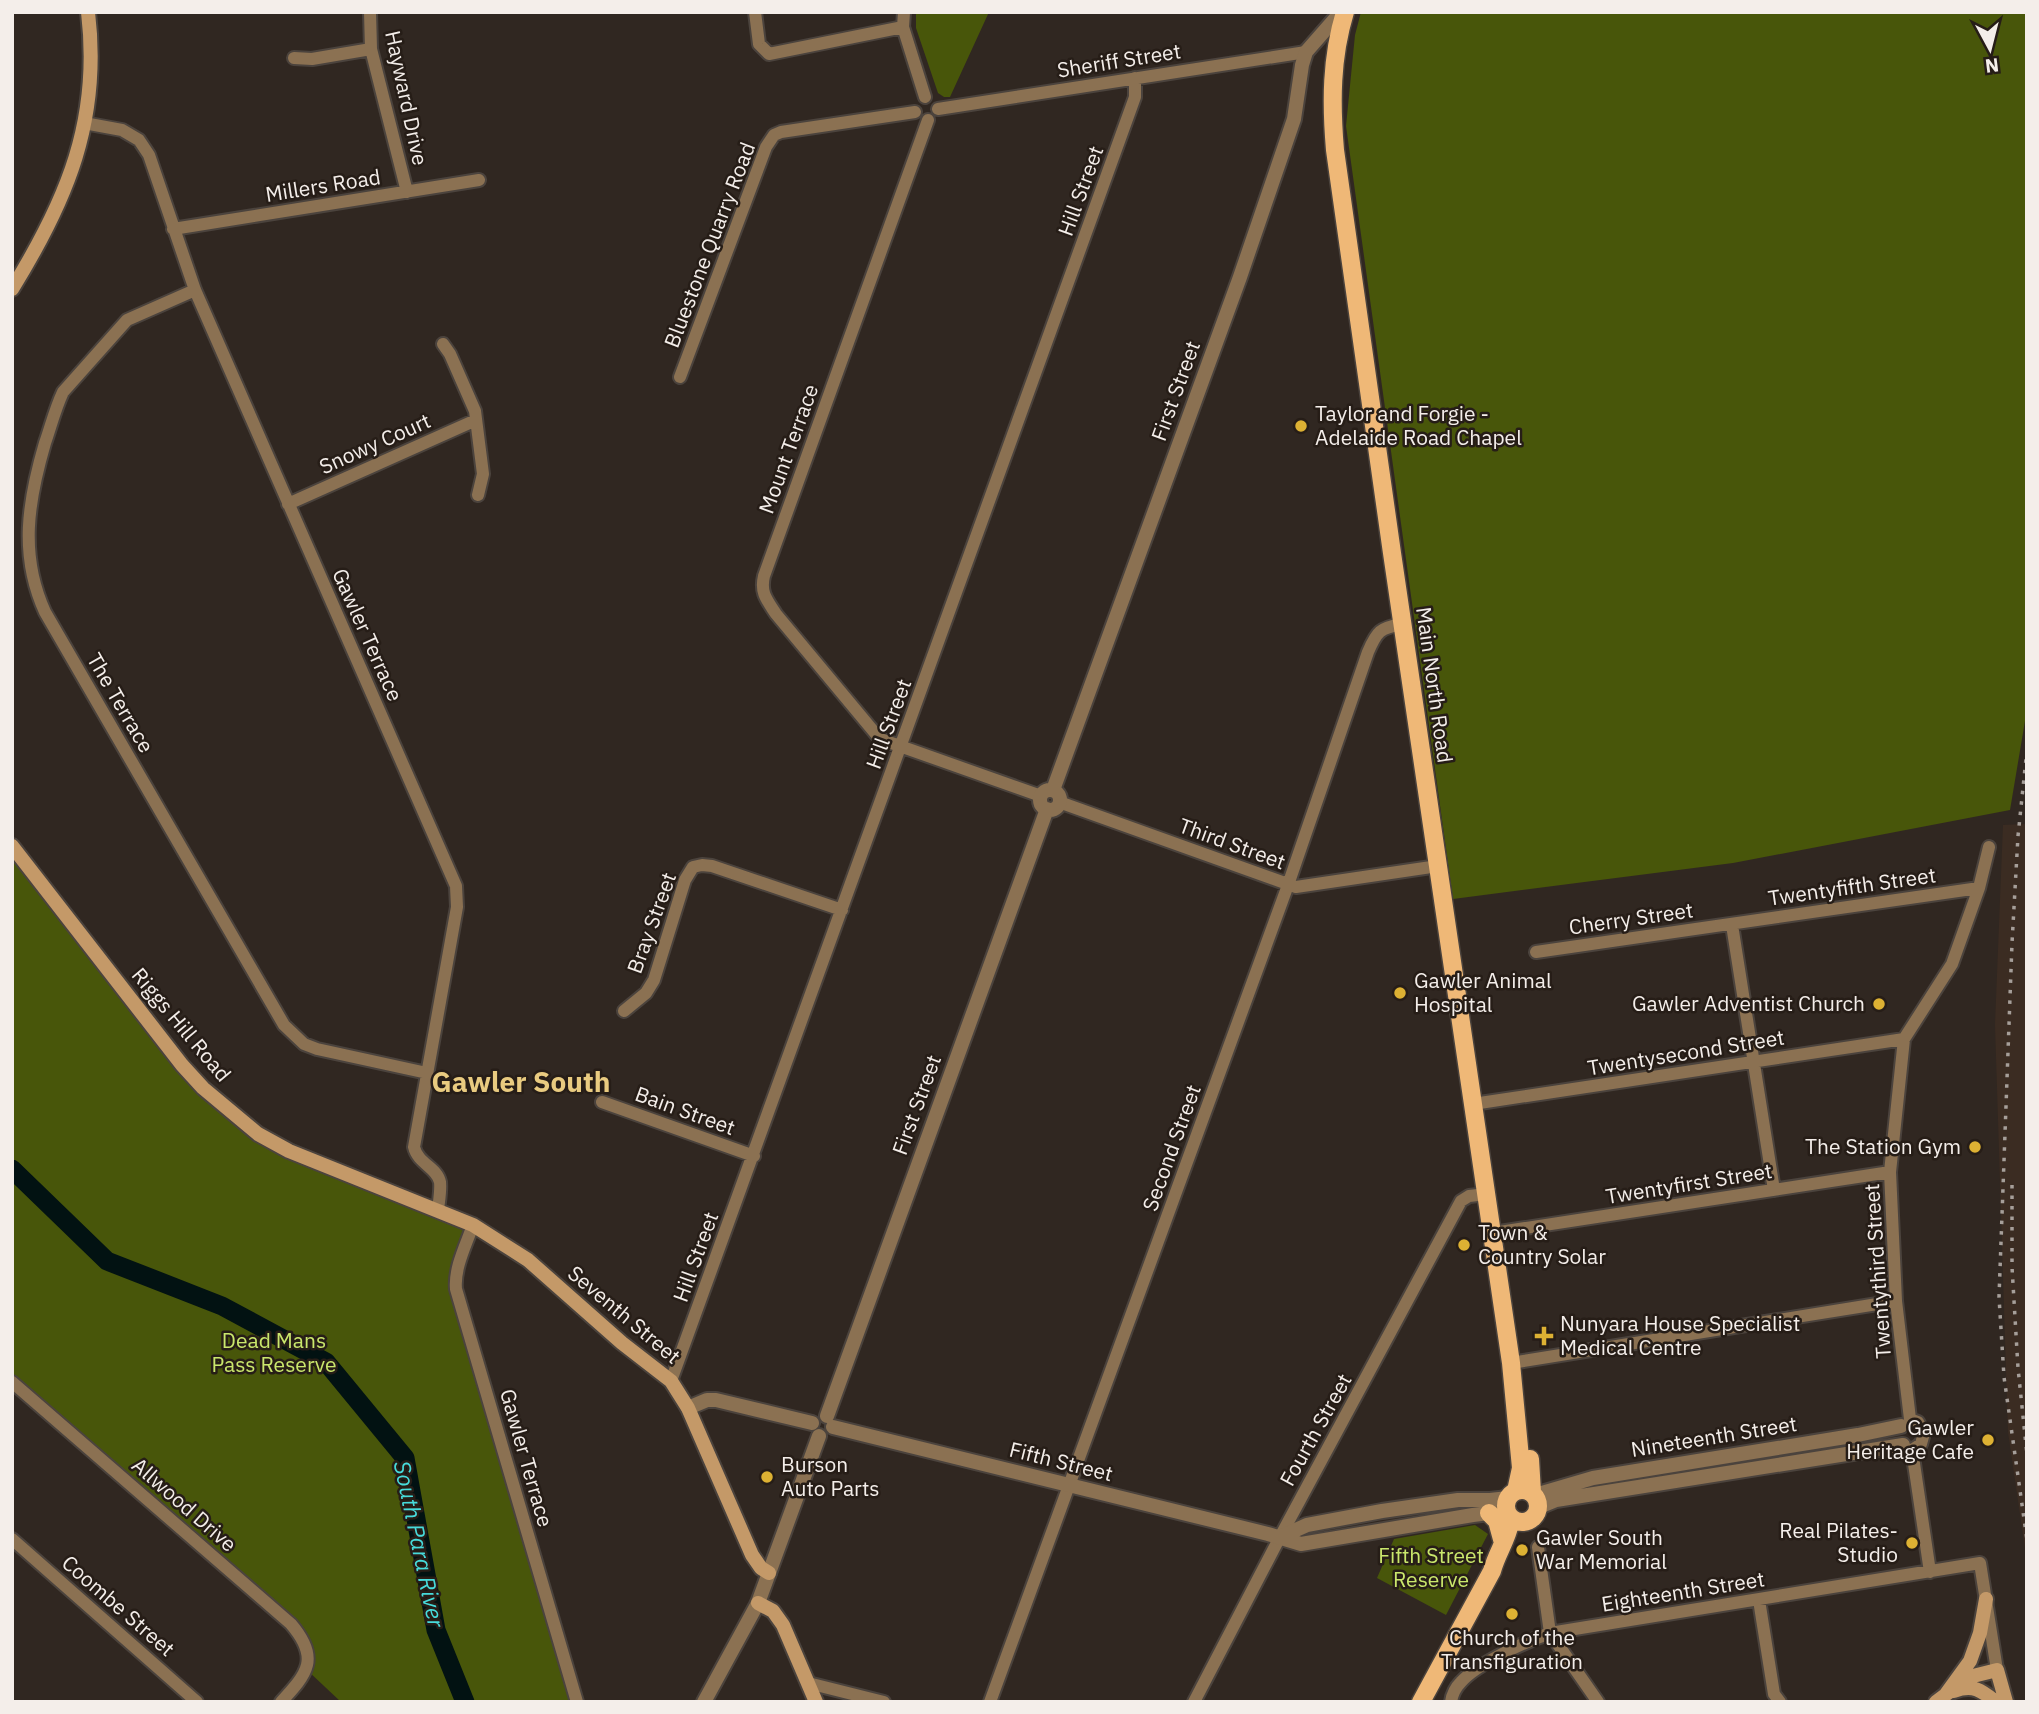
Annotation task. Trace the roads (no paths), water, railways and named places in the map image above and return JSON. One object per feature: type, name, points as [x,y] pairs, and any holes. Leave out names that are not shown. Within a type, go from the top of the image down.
[{"type":"main road","points":[[12,289],[46,231],[61,199],[84,123],[91,72],[88,12]]},
{"type":"main road","name":"Main North Road","points":[[1343,12],[1333,71],[1335,150],[1511,1363],[1530,1464],[1522,1504]]},
{"type":"main road","name":"Riggs Hill Road","points":[[12,846],[181,1065],[227,1109],[258,1134],[289,1151],[438,1210]]},
{"type":"main road","name":"Seventh Street","points":[[438,1210],[472,1225],[528,1261],[622,1343],[671,1381],[688,1408],[752,1555],[761,1568],[769,1573]]},
{"type":"main road","points":[[1421,1702],[1492,1571],[1522,1504]]},
{"type":"main road","points":[[1492,1571],[1505,1556],[1522,1504]]},
{"type":"main road","points":[[1489,1513],[1497,1521],[1503,1543]]},
{"type":"main road","points":[[1941,1698],[1970,1661],[1980,1633],[1986,1599]]},
{"type":"main road","points":[[758,1603],[773,1611],[783,1625],[816,1702]]},
{"type":"main road","points":[[1941,1698],[1969,1677],[1997,1670],[2006,1702]]},
{"type":"main road","points":[[1941,1698],[1965,1687],[1981,1690],[1996,1702]]},
{"type":"street","name":"Hayward Drive","points":[[370,12],[371,49],[407,192]]},
{"type":"street","points":[[755,12],[759,44],[769,54],[903,27]]},
{"type":"street","points":[[904,12],[903,27],[925,97]]},
{"type":"street","name":"First Street","points":[[830,1422],[1050,799],[1241,277],[1294,119],[1306,52],[1343,12]]},
{"type":"street","points":[[294,58],[312,59],[371,49]]},
{"type":"street","name":"Sheriff Street","points":[[938,109],[1306,52]]},
{"type":"street","name":"Hill Street","points":[[671,1381],[1135,97],[1135,78]]},
{"type":"street","points":[[925,97],[934,100],[938,109],[935,116],[928,120],[920,118],[915,112],[916,103],[925,97]]},
{"type":"street","name":"Bluestone Quarry Road","points":[[680,377],[766,148],[774,135],[915,112]]},
{"type":"street","name":"Mount Terrace","points":[[901,748],[880,739],[776,614],[764,597],[762,589],[764,576],[928,120]]},
{"type":"street","name":"Gawler Terrace","points":[[84,123],[122,130],[139,140],[149,155],[195,290],[456,886],[457,907],[414,1147],[418,1158],[435,1172],[440,1181],[438,1210]]},
{"type":"street","name":"Millers Road","points":[[173,229],[479,180]]},
{"type":"street","name":"The Terrace","points":[[195,290],[127,320],[63,392],[38,466],[30,508],[29,545],[39,599],[284,1025],[304,1044],[317,1049],[427,1073]]},
{"type":"street","points":[[443,344],[475,411],[483,474],[478,495]]},
{"type":"street","name":"Snowy Court","points":[[288,504],[476,421]]},
{"type":"street","name":"Second Street","points":[[990,1702],[1288,885],[1374,638],[1381,629],[1402,624]]},
{"type":"street","name":"Third Street","points":[[901,748],[1296,887],[1438,866]]},
{"type":"street","name":"Twentythird Street","points":[[1905,1423],[1890,1172],[1905,1040],[1952,964],[1979,888],[1989,847]]},
{"type":"street","name":"Bray Street","points":[[624,1011],[646,993],[654,980],[685,880],[693,867],[712,866],[842,910]]},
{"type":"street","name":"Twentyfifth Street","points":[[1732,925],[1979,888]]},
{"type":"street","points":[[1732,925],[1774,1190]]},
{"type":"street","name":"Cherry Street","points":[[1536,952],[1732,925]]},
{"type":"street","name":"Twentysecond Street","points":[[1473,1104],[1905,1040]]},
{"type":"street","name":"Bain Street","points":[[602,1102],[754,1156]]},
{"type":"street","name":"Twentyfirst Street","points":[[1493,1233],[1890,1172]]},
{"type":"street","name":"Fourth Street","points":[[1194,1702],[1461,1201],[1469,1196],[1487,1194]]},
{"type":"street","name":"Gawler Terrace","points":[[472,1225],[458,1267],[457,1289],[577,1702]]},
{"type":"street","points":[[1511,1363],[1896,1301]]},
{"type":"street","name":"Allwood Drive","points":[[12,1382],[300,1634],[308,1651],[307,1670],[281,1702]]},
{"type":"street","points":[[688,1408],[707,1400],[716,1400],[815,1430]]},
{"type":"street","points":[[704,1702],[758,1603],[820,1416],[830,1422]]},
{"type":"street","name":"Fifth Street","points":[[830,1422],[1301,1544],[1489,1513],[1522,1504]]},
{"type":"street","points":[[1908,1447],[1921,1444],[1924,1433],[1918,1422],[1905,1423],[1899,1436],[1908,1447],[1930,1572]]},
{"type":"street","name":"Nineteenth Street","points":[[1522,1504],[1594,1478],[1850,1436],[1905,1423]]},
{"type":"street","name":"Nineteenth Street","points":[[1522,1504],[1908,1447]]},
{"type":"street","points":[[1280,1537],[1307,1525],[1458,1500],[1522,1504]]},
{"type":"street","name":"Coombe Street","points":[[12,1539],[197,1702]]},
{"type":"street","points":[[1538,1547],[1550,1633],[1598,1702]]},
{"type":"street","name":"Eighteenth Street","points":[[1452,1698],[1460,1682],[1479,1668],[1531,1640],[1550,1633],[1980,1563],[1986,1599]]},
{"type":"street","points":[[1986,1599],[1997,1670]]},
{"type":"street","points":[[1759,1600],[1773,1699]]},
{"type":"street","points":[[808,1684],[884,1702]]},
{"type":"waterway","name":"South Para River","points":[[12,1169],[107,1261],[222,1306],[326,1362],[405,1458],[436,1630],[465,1702]]},
{"type":"railway","points":[[2027,749],[2018,836],[2012,943],[1999,1297],[2004,1377],[2027,1540]]},
{"type":"railway","points":[[2012,1185],[2012,1267],[2027,1455]]},
{"type":"place","name":"Taylor and Forgie - Adelaide Road Chapel","points":[[1301,426]]},
{"type":"place","name":"Gawler Animal Hospital","points":[[1400,993]]},
{"type":"place","name":"Gawler Adventist Church","points":[[1879,1004]]},
{"type":"place","name":"The Station Gym","points":[[1975,1147]]},
{"type":"place","name":"Town & Country Solar","points":[[1464,1245]]},
{"type":"place","name":"Nunyara House Specialist Medical Centre","points":[[1544,1336]]},
{"type":"place","name":"Gawler Heritage Cafe","points":[[1988,1440]]},
{"type":"place","name":"Burson Auto Parts","points":[[767,1477]]},
{"type":"place","name":"Real Pilates- Studio","points":[[1912,1543]]},
{"type":"place","name":"Gawler South War Memorial","points":[[1522,1550]]},
{"type":"place","name":"Church of the Transfiguration","points":[[1512,1614]]},
{"type":"district","name":"Gawler South","points":[[521,1082]]},
{"type":"park label","name":"Dead Mans Pass Reserve","points":[[274,1353]]},
{"type":"park label","name":"Fifth Street Reserve","points":[[1431,1568]]}]
